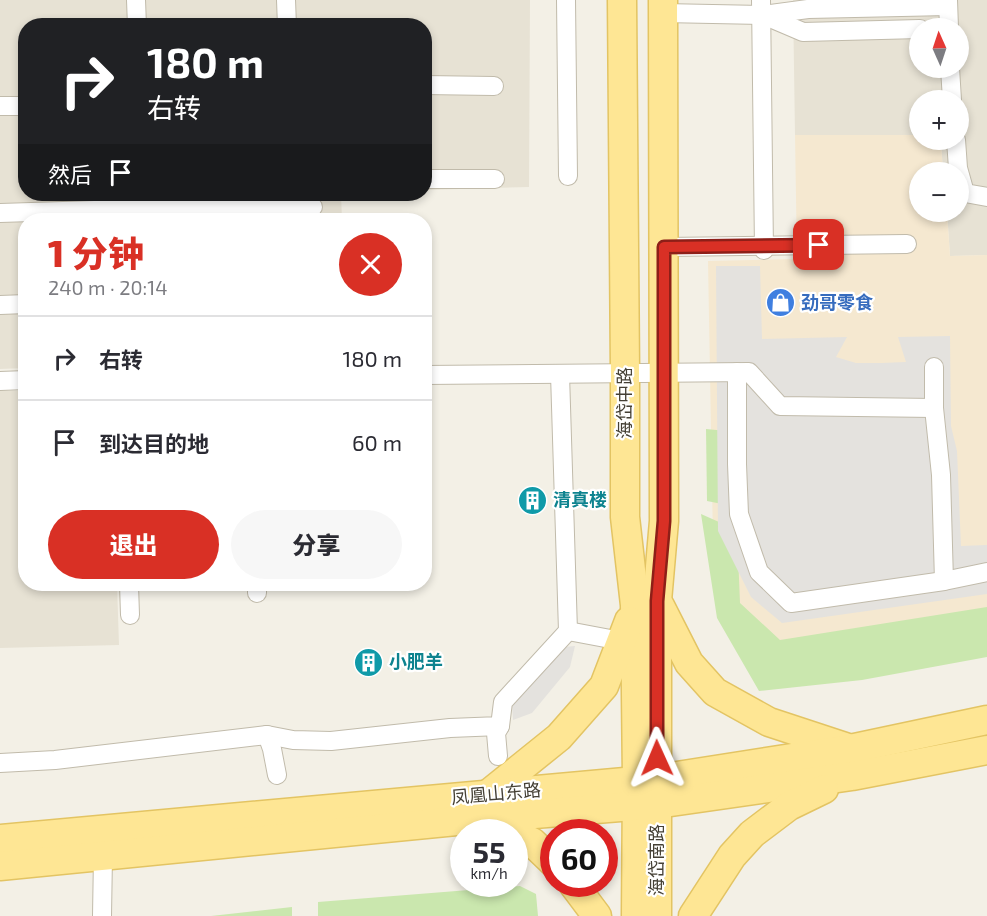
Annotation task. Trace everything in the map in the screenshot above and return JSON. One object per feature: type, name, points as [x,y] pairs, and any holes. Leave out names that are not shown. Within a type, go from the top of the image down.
[{"type":"main road","name":"海岱中路","points":[[622,0],[624,517],[646,603]]},
{"type":"main road","name":"海岱中路","points":[[647,792],[646,603],[664,521],[663,6]]},
{"type":"main road","points":[[499,819],[487,807],[559,737],[604,686],[621,641],[646,603],[689,663],[715,692],[851,763],[752,834],[732,856],[693,916]]},
{"type":"main road","name":"凤凰山东路","points":[[851,763],[987,720]]},
{"type":"main road","name":"凤凰山东路","points":[[0,839],[487,807],[647,792],[851,763],[987,750]]},
{"type":"main road","name":"海岱南路","points":[[636,916],[647,792]]},
{"type":"main road","name":"海岱南路","points":[[647,792],[657,916]]},
{"type":"main road","name":"凤凰山东路","points":[[0,866],[103,856],[487,807]]},
{"type":"main road","points":[[528,840],[540,849]]},
{"type":"main road","points":[[583,897],[597,916]]},
{"type":"street","points":[[136,0],[136,18]]},
{"type":"street","points":[[286,0],[287,18]]},
{"type":"street","points":[[566,0],[568,176]]},
{"type":"street","points":[[663,6],[808,9],[948,3],[949,18]]},
{"type":"street","points":[[762,7],[803,32],[909,29]]},
{"type":"street","points":[[762,7],[764,250]]},
{"type":"street","points":[[432,85],[494,86]]},
{"type":"street","points":[[0,106],[18,106]]},
{"type":"street","points":[[957,150],[958,168],[965,193],[987,197]]},
{"type":"street","points":[[432,179],[495,179]]},
{"type":"street","points":[[0,213],[126,208],[313,207]]},
{"type":"street","points":[[664,247],[907,244]]},
{"type":"street","points":[[0,304],[18,304]]},
{"type":"street","points":[[934,367],[934,408],[940,475],[944,581]]},
{"type":"street","points":[[737,372],[739,514],[759,572],[791,603],[944,581],[987,572]]},
{"type":"street","points":[[432,375],[749,372],[780,406],[934,408]]},
{"type":"street","points":[[498,756],[496,733],[500,726],[503,702],[568,631],[560,374]]},
{"type":"street","points":[[0,381],[18,381]]},
{"type":"street","points":[[129,591],[130,615]]},
{"type":"street","points":[[568,631],[621,641]]},
{"type":"street","points":[[0,763],[55,760],[267,735],[293,740],[331,741],[450,728],[500,726]]},
{"type":"street","points":[[267,735],[277,775]]},
{"type":"street","points":[[102,916],[103,856]]},
{"type":"shaded area","points":[[0,0],[530,0],[529,187],[432,190],[432,18],[18,18],[18,201],[341,201],[342,213],[18,213],[18,368],[0,369]]},
{"type":"shaded area","points":[[793,0],[987,0],[987,255],[950,256],[948,222],[969,222],[969,162],[942,162],[942,150],[969,150],[969,90],[909,90],[909,135],[795,135]]},
{"type":"shaded area","points":[[795,135],[909,135],[909,150],[942,150],[942,162],[909,162],[909,222],[948,222],[950,256],[987,255],[987,626],[794,659],[734,616],[713,541],[708,261],[797,259]]},
{"type":"shaded area","points":[[716,266],[760,266],[762,339],[847,337],[836,357],[856,363],[881,363],[906,362],[898,337],[950,336],[951,426],[957,451],[961,546],[987,545],[987,594],[782,623],[751,597],[718,531]]},
{"type":"shaded area","points":[[0,391],[18,391],[18,591],[117,591],[119,645],[0,648]]},
{"type":"shaded area","points":[[575,646],[570,667],[532,713],[513,720],[512,705],[564,647]]},
{"type":"green space","points":[[706,429],[727,431],[727,505],[707,501]]},
{"type":"green space","points":[[701,514],[737,530],[740,603],[780,640],[987,607],[987,657],[862,680],[759,691],[717,618]]},
{"type":"green space","points":[[528,890],[536,894],[538,916],[318,916],[318,902],[450,892],[450,897],[528,897]]},
{"type":"green space","points":[[292,907],[292,916],[211,916]]},
{"type":"place","name":"劲哥零食","points":[[780,303]]},
{"type":"place","name":"清真楼","points":[[532,500]]},
{"type":"place","name":"小肥羊","points":[[368,662]]},
{"type":"route","points":[[657,758],[657,601],[664,521],[664,247],[819,245]]}]
